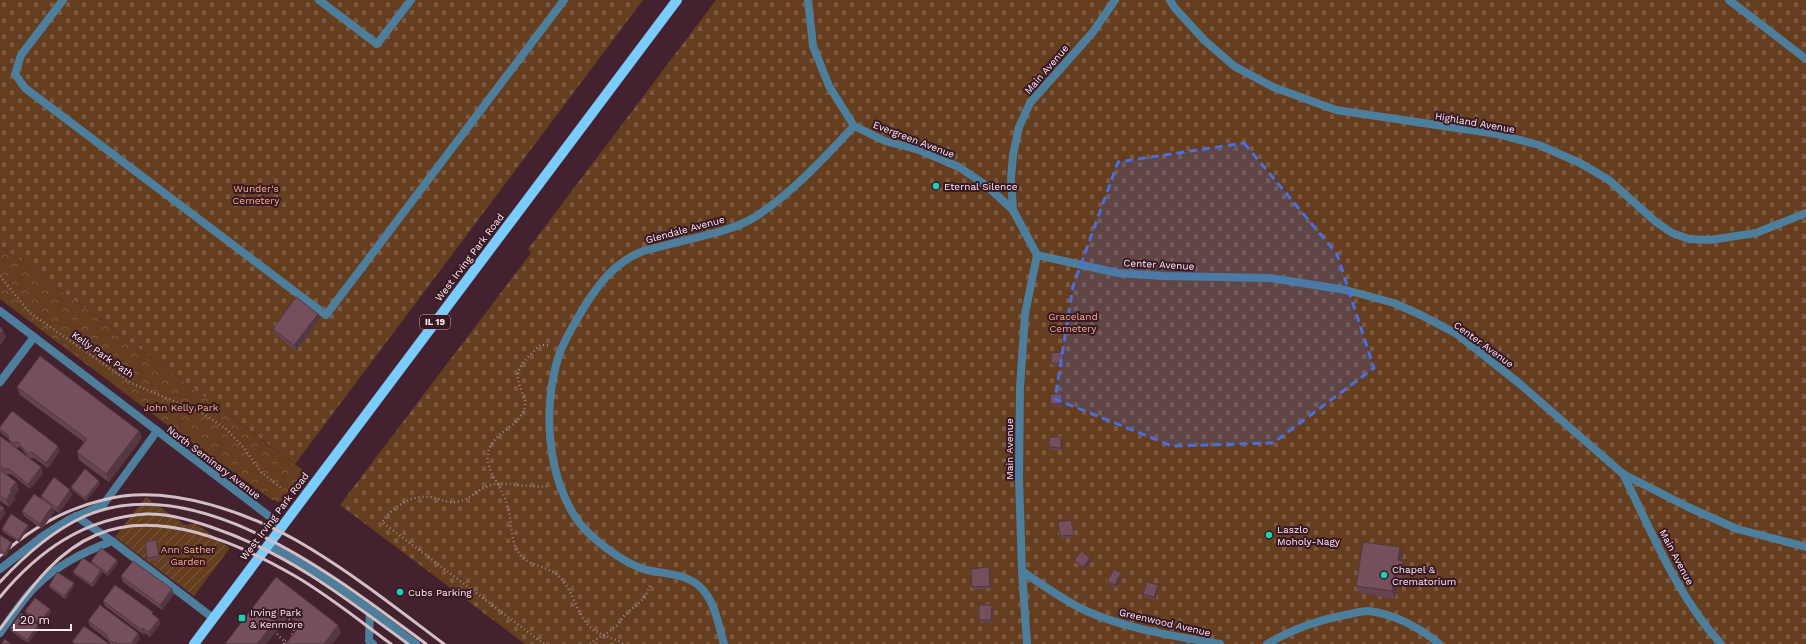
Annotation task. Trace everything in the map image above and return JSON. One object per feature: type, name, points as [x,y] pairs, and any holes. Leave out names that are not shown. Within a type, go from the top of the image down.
[{"type":"main road","name":"West Irving Park Road","points":[[194,644],[677,0]]},
{"type":"street","points":[[63,0],[22,55],[15,74],[25,88],[326,315],[564,0]]},
{"type":"street","points":[[319,0],[377,44],[411,0]]},
{"type":"street","points":[[808,0],[813,46],[829,86],[854,126]]},
{"type":"street","name":"Main Avenue","points":[[1013,210],[1011,178],[1013,155],[1019,127],[1030,103],[1093,32],[1115,0]]},
{"type":"street","name":"Highland Avenue","points":[[1170,0],[1174,7],[1204,40],[1234,66],[1273,87],[1336,110],[1497,134],[1539,145],[1580,163],[1609,180],[1656,222],[1672,233],[1689,239],[1710,240],[1756,233],[1806,212]]},
{"type":"street","points":[[1729,0],[1806,58]]},
{"type":"street","name":"Evergreen Avenue","points":[[854,126],[885,141],[918,150],[959,167],[987,186],[1013,210],[1037,255]]},
{"type":"street","name":"Glendale Avenue","points":[[724,644],[712,603],[698,585],[680,576],[646,570],[621,559],[593,537],[574,516],[560,484],[552,453],[551,390],[558,357],[573,325],[594,291],[615,266],[641,251],[722,231],[753,218],[808,175],[854,126]]},
{"type":"street","name":"Main Avenue","points":[[1027,644],[1022,571],[1019,478],[1020,388],[1025,314],[1037,255]]},
{"type":"street","name":"Center Avenue","points":[[1037,255],[1118,273],[1164,276],[1270,278],[1346,290],[1394,303],[1457,334],[1520,384],[1623,474],[1688,507],[1737,529],[1806,547]]},
{"type":"street","name":"North Seminary Avenue","points":[[0,311],[282,526]]},
{"type":"street","points":[[0,382],[34,337]]},
{"type":"street","points":[[0,569],[43,536],[76,516],[103,504],[158,431]]},
{"type":"street","name":"Main Avenue","points":[[1623,474],[1678,582],[1710,632],[1721,644]]},
{"type":"street","points":[[76,516],[112,541],[213,618]]},
{"type":"street","points":[[0,633],[35,587],[67,562],[86,551],[112,541]]},
{"type":"street","points":[[268,544],[339,586],[416,644]]},
{"type":"street","name":"Greenwood Avenue","points":[[1022,571],[1056,594],[1084,610],[1122,624],[1220,644]]},
{"type":"street","points":[[370,609],[369,641],[373,644]]},
{"type":"street","points":[[1267,644],[1289,632],[1323,619],[1368,611],[1402,620],[1432,638],[1439,644]]},
{"type":"path","name":"Kelly Park Path","points":[[0,276],[30,313],[131,383],[204,414],[226,429],[244,448],[262,472],[281,488]]},
{"type":"path","points":[[564,343],[540,345],[521,364],[518,380],[524,393],[525,406],[520,417],[493,443],[488,454],[491,469],[507,504],[513,544],[522,558],[556,574],[567,586],[576,606],[588,625],[602,635],[623,644]]},
{"type":"path","points":[[544,644],[382,522],[388,513],[400,504],[417,498],[429,497],[456,502],[486,487],[498,484],[537,487],[560,484]]},
{"type":"path","points":[[590,644],[615,628],[625,616],[640,604],[646,596],[654,571]]},
{"type":"path","points":[[277,634],[284,643],[290,642],[294,629],[289,619]]},
{"type":"path","points":[[294,629],[299,629]]},
{"type":"highlighted area","points":[[1244,143],[1337,254],[1374,368],[1273,443],[1172,446],[1055,399],[1073,286],[1118,162]]},
{"type":"green space","name":"Wunder's Cemetery","points":[[0,0],[643,0],[295,464],[0,245]]},
{"type":"green space","name":"Graceland Cemetery","points":[[716,0],[1806,0],[1806,644],[525,644],[340,505],[531,253],[528,249]]},
{"type":"green space","name":"John Kelly Park","points":[[0,245],[304,471],[281,501],[278,502],[272,500],[171,428],[0,299]]},
{"type":"green space","name":"Ann Sather Garden","points":[[146,497],[185,525],[195,523],[230,548],[194,596],[115,537]]},
{"type":"building","points":[[296,297],[318,314],[294,345],[273,329]]},
{"type":"building","points":[[0,327],[3,330],[0,334]]},
{"type":"building","points":[[1063,352],[1063,363],[1051,363],[1051,353]]},
{"type":"building","points":[[40,356],[139,431],[106,474],[77,452],[87,439],[17,387]]},
{"type":"building","points":[[1050,394],[1062,394],[1062,404],[1050,404]]},
{"type":"building","points":[[12,411],[58,446],[46,463],[32,452],[27,453],[18,442],[13,443],[9,440],[8,435],[0,429]]},
{"type":"building","points":[[0,436],[41,467],[28,484],[9,469],[4,469],[0,466]]},
{"type":"building","points":[[1049,437],[1061,437],[1061,448],[1049,447]]},
{"type":"building","points":[[85,469],[99,481],[85,498],[71,487]]},
{"type":"building","points":[[0,470],[16,482],[10,490],[12,491],[6,500],[0,495]]},
{"type":"building","points":[[54,477],[70,490],[57,508],[41,496]]},
{"type":"building","points":[[34,494],[52,506],[40,524],[22,511]]},
{"type":"building","points":[[0,505],[4,508],[0,513]]},
{"type":"building","points":[[11,514],[28,525],[18,540],[2,529]]},
{"type":"building","points":[[1071,520],[1074,535],[1060,536],[1058,522]]},
{"type":"building","points":[[0,535],[11,542],[5,553],[0,550]]},
{"type":"building","points":[[156,540],[159,556],[147,558],[145,542]]},
{"type":"building","name":"Chapel & Crematorium","points":[[1363,542],[1400,547],[1398,560],[1403,561],[1402,574],[1395,573],[1392,591],[1356,586]]},
{"type":"building","points":[[101,548],[117,560],[107,573],[91,561]]},
{"type":"building","points":[[1082,551],[1090,558],[1083,567],[1074,560]]},
{"type":"building","points":[[83,558],[101,570],[92,584],[73,572]]},
{"type":"building","points":[[133,561],[172,589],[160,605],[121,576]]},
{"type":"building","points":[[989,567],[990,586],[972,587],[971,569]]},
{"type":"building","points":[[1114,569],[1121,573],[1115,585],[1107,581]]},
{"type":"building","points":[[57,572],[74,583],[64,596],[49,586]]},
{"type":"building","points":[[276,577],[338,625],[324,644],[286,644],[303,622],[285,608],[257,644],[225,644]]},
{"type":"building","points":[[1147,582],[1158,585],[1154,597],[1143,594]]},
{"type":"building","points":[[115,585],[153,612],[152,614],[159,619],[149,632],[143,628],[142,630],[103,601]]},
{"type":"building","points":[[35,598],[50,609],[40,622],[25,611]]},
{"type":"building","points":[[100,605],[138,633],[131,644],[114,643],[108,639],[107,635],[88,621]]},
{"type":"building","points":[[979,605],[992,605],[991,620],[979,620]]},
{"type":"building","points":[[21,613],[38,625],[27,640],[10,628]]},
{"type":"building","points":[[84,626],[109,644],[76,644],[72,642]]},
{"type":"building","points":[[5,639],[11,644],[1,644]]},
{"type":"railway","points":[[0,556],[35,529],[61,515],[89,504],[129,496],[155,495],[183,498],[238,513],[288,536],[345,571],[444,644]]},
{"type":"railway","points":[[0,582],[38,545],[71,523],[83,517],[127,505],[173,506],[219,518],[265,537],[310,562],[352,590],[426,644]]},
{"type":"railway","points":[[0,597],[30,565],[64,540],[83,530],[102,522],[123,517],[146,514],[163,515],[203,524],[265,549],[338,593],[408,644]]},
{"type":"railway","points":[[0,629],[42,576],[67,552],[96,535],[120,528],[146,526],[172,528],[198,533],[250,552],[320,591],[391,644]]},
{"type":"place","name":"Eternal Silence","points":[[936,186]]},
{"type":"place","name":"Laszlo Moholy-Nagy","points":[[1269,535]]},
{"type":"place","name":"Chapel & Crematorium","points":[[1384,575]]},
{"type":"place","name":"Cubs Parking","points":[[400,592]]},
{"type":"place","name":"Irving Park & Kenmore","points":[[242,618]]}]
